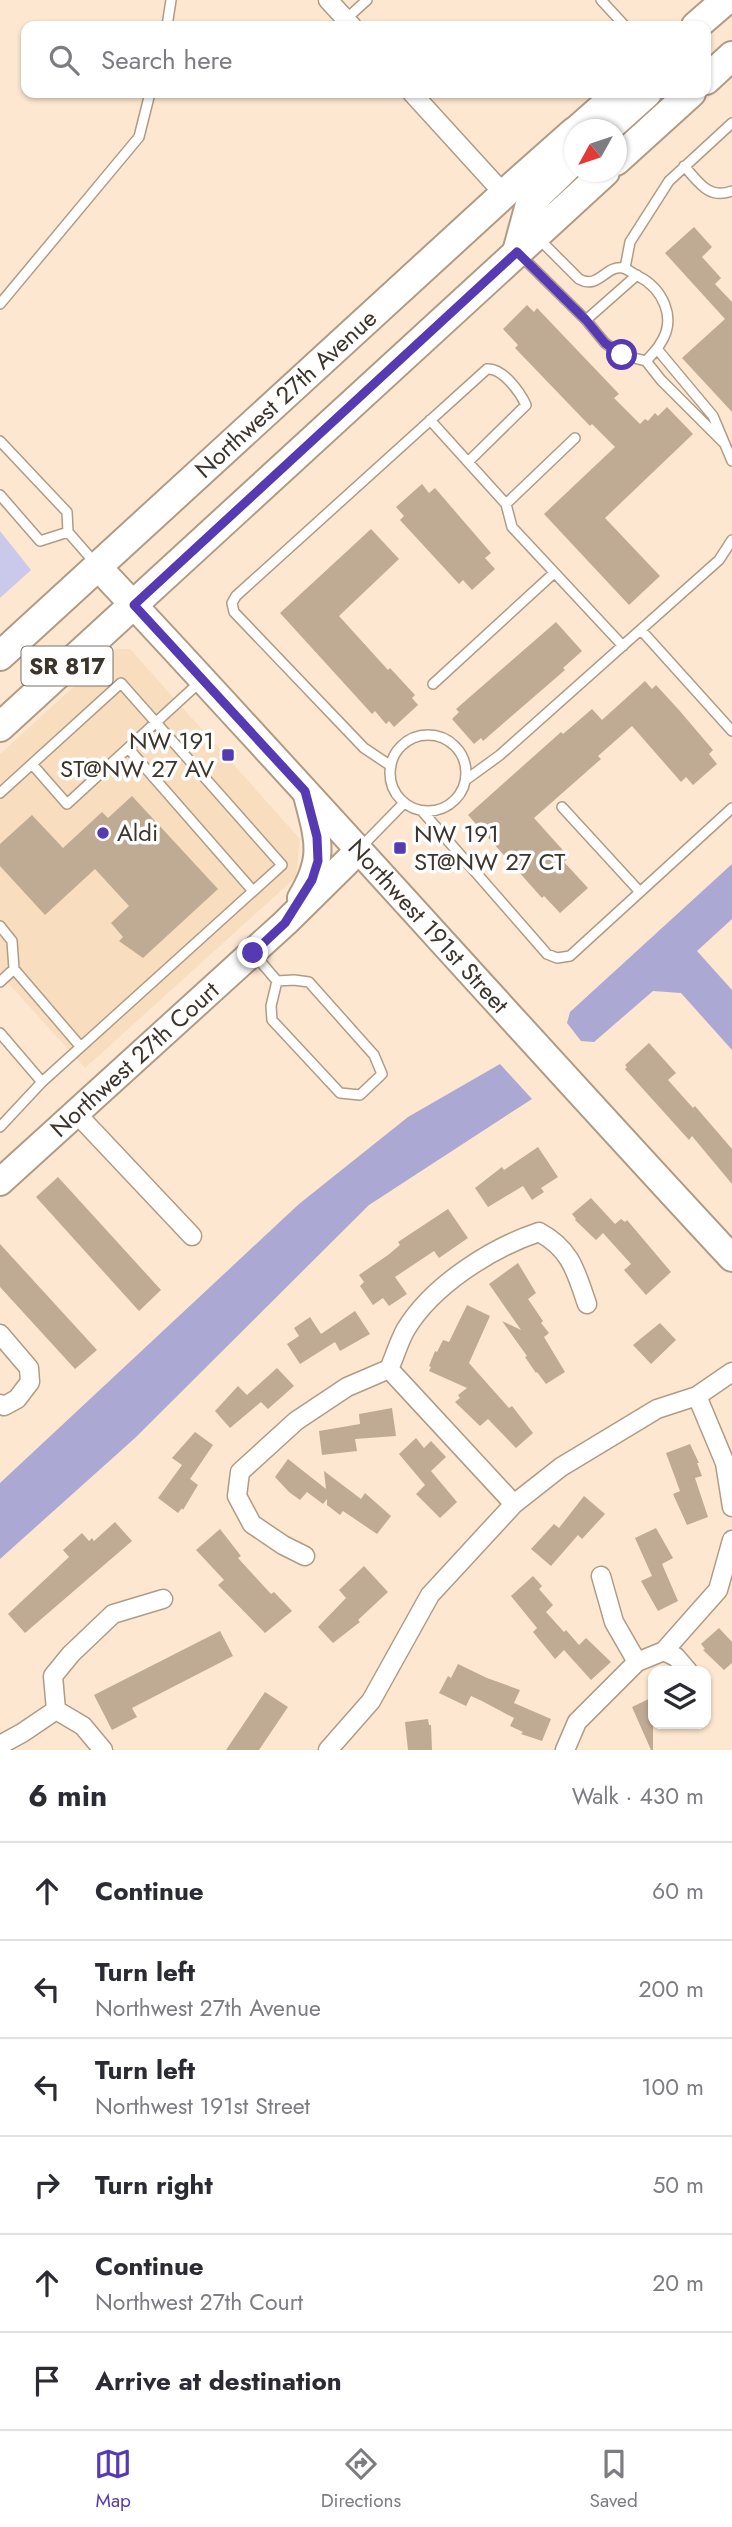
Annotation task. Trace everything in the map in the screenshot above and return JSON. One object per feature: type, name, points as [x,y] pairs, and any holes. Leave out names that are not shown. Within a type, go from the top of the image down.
[{"type":"main road","points":[[703,21],[726,0]]},
{"type":"main road","points":[[711,75],[732,56]]},
{"type":"main road","name":"Northwest 27th Avenue","points":[[590,119],[613,98]]},
{"type":"main road","points":[[618,119],[641,98]]},
{"type":"main road","points":[[627,152],[686,98]]},
{"type":"main road","name":"Northwest 27th Avenue","points":[[0,656],[503,194],[564,141]]},
{"type":"main road","points":[[526,243],[529,208],[539,194],[564,170]]},
{"type":"main road","name":"Northwest 27th Avenue","points":[[0,727],[594,182]]},
{"type":"street","points":[[328,0],[347,21]]},
{"type":"street","points":[[417,98],[503,194]]},
{"type":"street","name":"Northwest 191st Street","points":[[98,567],[732,1258]]},
{"type":"street","points":[[285,923],[312,880],[318,861],[317,837],[305,791]]},
{"type":"street","name":"Northwest 27th Court","points":[[0,1182],[253,953],[359,850]]},
{"type":"street","points":[[76,1113],[191,1236]]},
{"type":"street","points":[[305,1556],[252,1524],[237,1496],[240,1472],[296,1421],[347,1387],[389,1369],[406,1329],[434,1296],[499,1248],[539,1232],[554,1240],[573,1262],[587,1304]]},
{"type":"street","points":[[0,1334],[29,1368],[30,1382],[17,1399],[4,1406],[0,1404]]},
{"type":"street","points":[[389,1369],[514,1504]]},
{"type":"street","points":[[328,1750],[371,1701],[430,1595],[514,1504],[561,1466],[657,1409],[697,1396],[732,1372]]},
{"type":"street","points":[[697,1396],[725,1464],[732,1507]]},
{"type":"street","points":[[565,1750],[577,1722],[637,1662],[664,1651],[718,1590],[732,1540]]},
{"type":"street","points":[[601,1576],[614,1622],[637,1662]]},
{"type":"street","points":[[55,1710],[54,1676],[71,1654],[113,1614],[163,1599]]},
{"type":"street","points":[[664,1651],[676,1657],[684,1666]]},
{"type":"street","points":[[0,1745],[55,1710]]},
{"type":"street","points":[[55,1710],[83,1726],[103,1750]]},
{"type":"lane","points":[[168,21],[172,0]]},
{"type":"lane","points":[[351,21],[367,0]]},
{"type":"lane","points":[[601,0],[620,21]]},
{"type":"lane","points":[[0,304],[139,136],[149,98]]},
{"type":"lane","points":[[625,268],[630,243],[669,181],[731,126]]},
{"type":"lane","points":[[684,166],[709,192],[724,194],[732,191]]},
{"type":"lane","points":[[526,243],[586,283],[597,281],[613,269],[625,268],[650,281],[664,300],[666,326],[662,342],[646,361]]},
{"type":"lane","points":[[526,243],[605,343],[622,355],[646,361],[661,380],[725,444]]},
{"type":"lane","points":[[586,320],[637,275]]},
{"type":"lane","points":[[657,349],[704,403],[719,427],[732,461]]},
{"type":"lane","points":[[391,766],[364,748],[234,612],[232,603],[236,596],[487,369],[498,370],[526,405],[468,462]]},
{"type":"lane","points":[[430,420],[506,504],[512,527],[623,646]]},
{"type":"lane","points":[[506,504],[575,438]]},
{"type":"lane","name":"Northwest 191st Street","points":[[0,441],[67,512],[68,532],[98,567]]},
{"type":"lane","points":[[0,495],[40,541],[68,532]]},
{"type":"lane","points":[[422,811],[444,807],[455,798],[467,779],[500,755],[719,561],[732,540]]},
{"type":"lane","points":[[433,684],[554,573]]},
{"type":"lane","points":[[641,630],[732,731]]},
{"type":"lane","points":[[32,764],[67,804],[203,680]]},
{"type":"lane","points":[[0,793],[121,683],[282,865],[80,1046],[0,1127]]},
{"type":"lane","points":[[467,779],[467,768],[458,749],[449,740],[438,735],[412,738],[393,758],[391,766],[391,780],[395,792],[404,803],[422,811],[547,954],[557,958],[570,956],[732,807]]},
{"type":"lane","points":[[128,748],[253,891]]},
{"type":"lane","points":[[359,850],[404,803]]},
{"type":"lane","points":[[562,807],[640,892]]},
{"type":"lane","points":[[1,929],[12,941],[14,969],[80,1046]]},
{"type":"lane","points":[[253,953],[277,981]]},
{"type":"lane","points":[[0,982],[14,969]]},
{"type":"lane","points":[[277,981],[309,982],[374,1055],[382,1074],[360,1095],[340,1093],[272,1020],[271,1006],[277,981]]},
{"type":"lane","points":[[0,1033],[42,1082]]},
{"type":"shaded area","points":[[0,531],[31,570],[0,598]]},
{"type":"shaded area","points":[[115,649],[130,649],[300,839],[296,877],[85,1068],[0,974],[0,754]]},
{"type":"shaded area","points":[[732,864],[732,919],[697,951],[732,990],[732,1050],[681,993],[653,991],[594,1042],[581,1041],[567,1023],[570,1012]]},
{"type":"shaded area","points":[[500,1064],[532,1099],[369,1205],[135,1438],[0,1559],[0,1483],[299,1204],[408,1117]]},
{"type":"building","points":[[694,227],[712,247],[702,257],[721,278],[715,284],[732,302],[732,412],[682,358],[725,319],[665,253]]},
{"type":"building","points":[[527,305],[534,312],[537,308],[619,394],[614,398],[640,424],[645,419],[648,421],[655,413],[658,416],[667,407],[693,434],[605,518],[660,576],[629,605],[544,514],[615,447],[592,424],[590,426],[515,348],[518,345],[503,329]]},
{"type":"building","points":[[422,484],[429,493],[435,488],[491,553],[485,558],[495,569],[472,590],[463,580],[459,584],[400,520],[404,516],[396,507]]},
{"type":"building","points":[[371,529],[399,559],[339,616],[388,670],[390,668],[415,695],[412,698],[418,705],[394,727],[389,721],[386,724],[375,711],[372,714],[280,613]]},
{"type":"building","points":[[556,622],[582,651],[563,668],[565,670],[483,741],[481,738],[474,744],[452,719],[459,712],[456,709]]},
{"type":"building","points":[[645,681],[652,689],[656,685],[679,710],[713,750],[709,754],[717,764],[693,785],[686,777],[681,782],[632,726],[598,756],[601,759],[534,818],[569,857],[564,862],[588,888],[560,913],[544,896],[542,898],[468,815],[561,732],[563,734],[592,709],[602,720]]},
{"type":"building","points":[[132,796],[218,889],[143,958],[119,941],[123,937],[111,923],[129,906],[95,869],[45,915],[0,866],[0,844],[32,815],[63,848],[102,812],[108,818]]},
{"type":"building","points":[[649,1043],[676,1073],[668,1080],[693,1108],[695,1106],[732,1149],[732,1184],[692,1136],[689,1140],[625,1069],[625,1065]]},
{"type":"building","points":[[538,1147],[558,1177],[541,1188],[544,1192],[532,1200],[523,1186],[488,1207],[475,1188],[502,1167],[504,1170]]},
{"type":"building","points":[[58,1177],[161,1290],[139,1311],[36,1197]]},
{"type":"building","points":[[591,1198],[615,1224],[621,1219],[625,1222],[627,1220],[671,1272],[646,1295],[624,1270],[631,1264],[603,1233],[596,1240],[575,1220],[572,1214]]},
{"type":"building","points":[[448,1209],[468,1238],[439,1258],[434,1251],[395,1277],[407,1294],[389,1306],[383,1298],[373,1305],[360,1286],[364,1282],[359,1275],[400,1245],[398,1242]]},
{"type":"building","points":[[0,1244],[97,1350],[75,1369],[0,1287]]},
{"type":"building","points":[[518,1263],[536,1293],[528,1299],[549,1333],[544,1337],[565,1372],[546,1384],[502,1321],[521,1330],[489,1284]]},
{"type":"building","points":[[467,1305],[490,1316],[469,1363],[509,1408],[512,1406],[533,1433],[516,1448],[488,1419],[480,1426],[455,1402],[460,1398],[458,1395],[467,1388],[429,1371],[435,1351],[437,1352],[443,1340],[449,1342]]},
{"type":"building","points":[[355,1311],[370,1334],[340,1351],[335,1342],[300,1364],[287,1344],[299,1336],[294,1328],[310,1317],[321,1334]]},
{"type":"building","points":[[660,1323],[676,1340],[651,1364],[633,1345]]},
{"type":"building","points":[[277,1368],[294,1386],[268,1409],[261,1402],[230,1428],[215,1411],[238,1386],[247,1395]]},
{"type":"building","points":[[392,1408],[396,1436],[355,1439],[357,1451],[322,1455],[319,1431],[360,1424],[359,1414]]},
{"type":"building","points":[[195,1432],[213,1445],[190,1479],[198,1485],[183,1510],[182,1508],[178,1513],[158,1498],[182,1465],[172,1458]]},
{"type":"building","points":[[416,1438],[424,1448],[431,1441],[446,1457],[431,1471],[457,1502],[440,1518],[416,1494],[425,1485],[399,1454]]},
{"type":"building","points":[[690,1444],[699,1463],[702,1476],[695,1478],[708,1517],[687,1525],[673,1494],[680,1491],[666,1453]]},
{"type":"building","points":[[288,1459],[326,1489],[324,1471],[361,1499],[365,1493],[391,1516],[377,1534],[343,1511],[340,1515],[327,1505],[327,1499],[323,1504],[307,1492],[300,1500],[275,1477]]},
{"type":"building","points":[[584,1496],[605,1514],[582,1539],[578,1535],[551,1566],[531,1549],[554,1524],[559,1528]]},
{"type":"building","points":[[115,1522],[132,1541],[25,1633],[8,1614],[69,1557],[63,1550],[82,1533],[89,1541],[92,1538],[94,1541]]},
{"type":"building","points":[[656,1528],[673,1558],[662,1564],[678,1601],[658,1611],[641,1581],[652,1576],[635,1538]]},
{"type":"building","points":[[220,1529],[241,1556],[238,1558],[271,1594],[274,1592],[292,1611],[265,1633],[218,1585],[224,1580],[196,1550]]},
{"type":"building","points":[[364,1566],[388,1592],[358,1620],[360,1622],[333,1643],[318,1627],[346,1598],[339,1590]]},
{"type":"building","points":[[533,1576],[542,1586],[539,1589],[553,1605],[546,1612],[564,1632],[566,1630],[579,1645],[586,1638],[611,1662],[591,1680],[564,1650],[555,1659],[533,1632],[537,1628],[511,1596]]},
{"type":"building","points":[[719,1628],[732,1642],[732,1663],[724,1670],[703,1650],[705,1649],[701,1644]]},
{"type":"building","points":[[220,1631],[233,1656],[132,1708],[137,1717],[112,1730],[94,1695]]},
{"type":"building","points":[[458,1664],[520,1690],[514,1703],[551,1719],[542,1741],[521,1734],[523,1732],[510,1726],[514,1718],[482,1701],[471,1696],[466,1706],[439,1693]]},
{"type":"building","points":[[265,1692],[288,1707],[259,1750],[226,1750]]},
{"type":"building","points":[[648,1699],[648,1729],[653,1729],[653,1750],[651,1750],[632,1707]]},
{"type":"building","points":[[428,1719],[431,1725],[432,1750],[408,1750],[405,1722]]},
{"type":"place","name":"NW 191 ST@NW 27 AV","points":[[228,755]]},
{"type":"place","name":"Aldi","points":[[103,833]]},
{"type":"place","name":"NW 191 ST@NW 27 CT","points":[[400,848]]},
{"type":"route","points":[[253,953],[285,923],[312,880],[318,861],[317,837],[305,791],[134,605],[517,252],[586,320],[605,343],[622,355]]}]
